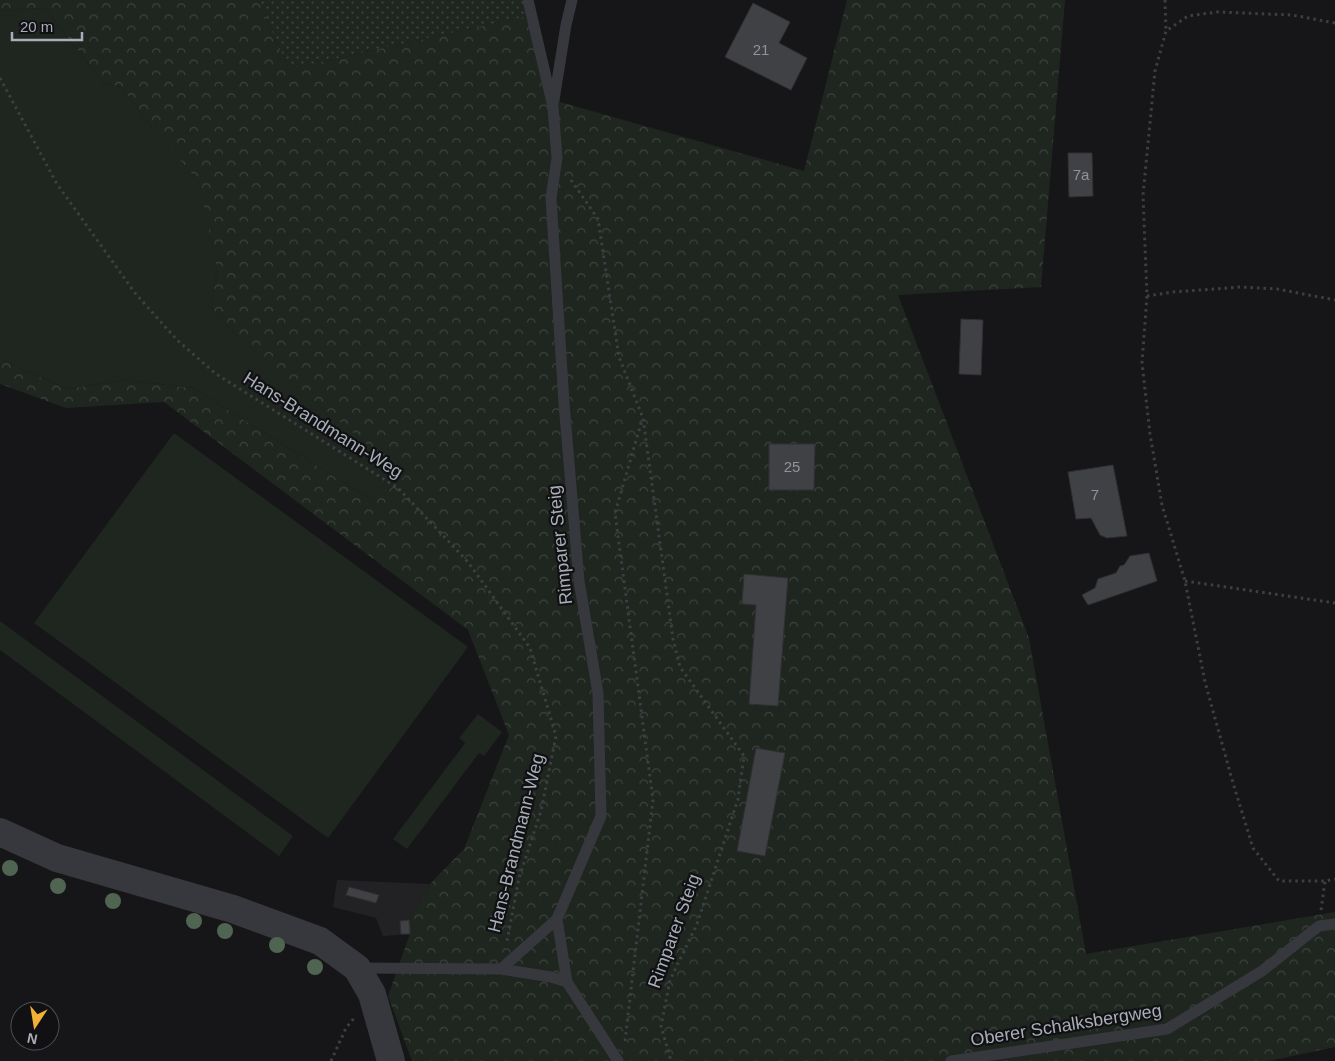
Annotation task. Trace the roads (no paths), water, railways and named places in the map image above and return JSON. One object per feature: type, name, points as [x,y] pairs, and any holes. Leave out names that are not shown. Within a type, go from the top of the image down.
[{"type":"street","points":[[0,832],[57,858],[232,909],[320,941],[357,968],[372,994],[391,1061]]},
{"type":"lane","name":"Rimparer Steig","points":[[501,969],[557,919],[601,816],[598,693],[579,582],[564,403],[551,198],[557,158],[553,107],[528,0]]},
{"type":"lane","name":"Rimparer Steig","points":[[553,107],[566,25],[572,0]]},
{"type":"lane","points":[[557,919],[567,982],[618,1061]]},
{"type":"lane","name":"Oberer Schalksbergweg","points":[[951,1061],[1167,1029],[1262,971],[1319,926],[1335,924]]},
{"type":"lane","points":[[357,968],[501,969],[551,977],[567,982]]}]
